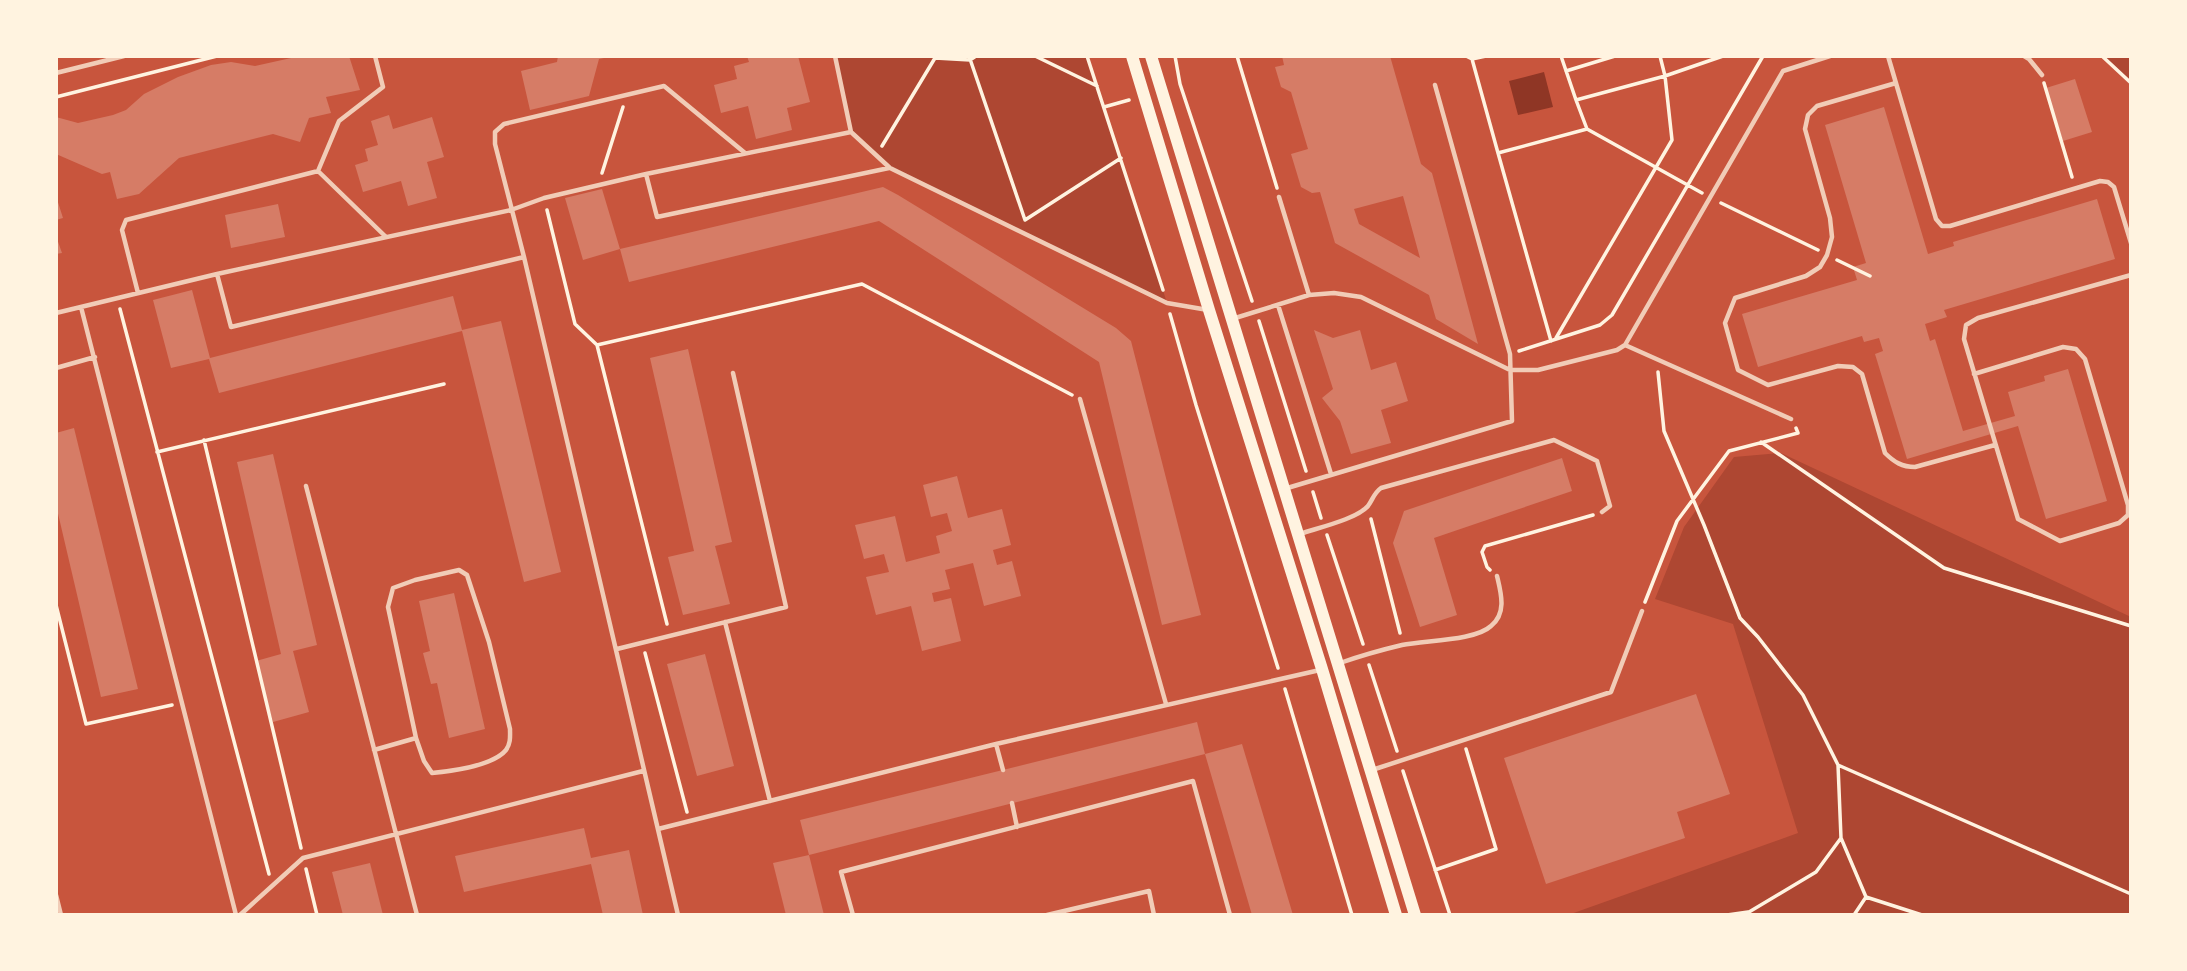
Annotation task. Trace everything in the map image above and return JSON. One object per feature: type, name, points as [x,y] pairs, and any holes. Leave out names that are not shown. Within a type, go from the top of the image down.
[{"type":"main road","points":[[1132,56],[1396,915]]},
{"type":"main road","points":[[1151,56],[1415,915]]},
{"type":"main road","points":[[1209,310],[1227,305]]},
{"type":"main road","points":[[1213,324],[1231,319]]},
{"type":"main road","points":[[1266,495],[1283,489]]},
{"type":"main road","points":[[1281,540],[1298,534]]},
{"type":"main road","points":[[1322,669],[1339,663]]},
{"type":"lane","points":[[56,73],[124,56]]},
{"type":"lane","points":[[318,171],[339,121],[383,87],[375,56]]},
{"type":"lane","points":[[835,56],[851,132],[890,168],[1167,303],[1209,310]]},
{"type":"lane","points":[[1231,319],[1309,295],[1334,293],[1361,297],[1510,370],[1538,370],[1617,349],[1625,345],[1783,71],[1830,56]]},
{"type":"lane","points":[[1888,56],[1936,219],[1942,226],[1951,226],[2100,181],[2108,182],[2114,187],[2131,243]]},
{"type":"lane","points":[[2024,56],[2042,75]]},
{"type":"lane","points":[[1896,83],[1817,106],[1808,116],[1805,130],[1830,218],[1832,237],[1820,267],[1806,276],[1735,298],[1726,323],[1738,370],[1768,385],[1838,366],[1853,367],[1862,374],[1885,453],[1906,467],[1916,467],[1996,445]]},
{"type":"lane","points":[[1283,489],[1512,421],[1510,354],[1435,85]]},
{"type":"lane","points":[[678,915],[524,257],[495,144],[495,132],[504,124],[664,86],[745,153]]},
{"type":"lane","points":[[56,313],[217,274],[511,210],[544,198],[646,174],[851,132]]},
{"type":"lane","points":[[646,174],[657,217],[890,168]]},
{"type":"lane","points":[[318,171],[386,238]]},
{"type":"lane","points":[[138,293],[122,230],[126,220],[318,171]]},
{"type":"lane","points":[[1279,197],[1309,295]]},
{"type":"lane","points":[[217,274],[230,327],[524,257]]},
{"type":"lane","points":[[1975,374],[2063,347],[2076,349],[2085,359],[2128,505],[2128,515],[2119,523],[2060,541],[2018,519],[1964,339],[1966,325],[1978,318],[2131,275]]},
{"type":"lane","points":[[1278,305],[1331,474]]},
{"type":"lane","points":[[81,307],[238,915],[303,858],[643,771]]},
{"type":"lane","points":[[1625,345],[1791,419]]},
{"type":"lane","points":[[56,368],[95,357]]},
{"type":"lane","points":[[617,649],[786,607],[733,373]]},
{"type":"lane","points":[[1080,399],[1166,704]]},
{"type":"lane","points":[[1298,534],[1357,514],[1381,488],[1553,440],[1597,461],[1610,506],[1602,512]]},
{"type":"lane","points":[[306,486],[417,915]]},
{"type":"lane","points":[[459,570],[467,575],[489,642],[510,729],[510,741],[505,751],[492,760],[432,773],[424,761],[416,738],[387,607],[393,588],[459,570]]},
{"type":"lane","points":[[1339,663],[1403,645],[1478,634],[1492,626],[1501,611],[1502,595],[1497,576]]},
{"type":"lane","points":[[1371,770],[1611,692],[1642,611]]},
{"type":"lane","points":[[725,622],[770,800]]},
{"type":"lane","points":[[657,829],[996,744],[1322,669]]},
{"type":"lane","points":[[374,750],[416,738]]},
{"type":"lane","points":[[996,744],[1003,770]]},
{"type":"lane","points":[[853,915],[841,872],[1193,781],[1230,915]]},
{"type":"lane","points":[[1012,803],[1017,827]]},
{"type":"lane","points":[[1047,915],[1149,891],[1154,915]]},
{"type":"lane","points":[[56,895],[61,915]]},
{"type":"path","points":[[56,97],[217,56]]},
{"type":"path","points":[[877,156],[935,57],[976,56]]},
{"type":"path","points":[[1035,56],[1097,86]]},
{"type":"path","points":[[1087,56],[1167,303],[1352,915]]},
{"type":"path","points":[[1237,56],[1279,197]]},
{"type":"path","points":[[1466,56],[1472,60],[1553,340]]},
{"type":"path","points":[[1472,60],[1486,56]]},
{"type":"path","points":[[1561,56],[1587,129],[1711,198],[1870,276]]},
{"type":"path","points":[[1566,71],[1615,56]]},
{"type":"path","points":[[1553,340],[1672,140],[1665,76],[1660,56]]},
{"type":"path","points":[[1576,100],[1665,76],[1723,56]]},
{"type":"path","points":[[1510,354],[1600,325],[1612,315],[1763,56]]},
{"type":"path","points":[[2102,56],[2131,83]]},
{"type":"path","points":[[970,58],[1025,220],[1121,158]]},
{"type":"path","points":[[2042,75],[2075,189]]},
{"type":"path","points":[[598,185],[626,95]]},
{"type":"path","points":[[1104,107],[1135,98]]},
{"type":"path","points":[[1498,153],[1587,129]]},
{"type":"path","points":[[544,198],[575,324],[597,345],[670,636]]},
{"type":"path","points":[[597,345],[862,284],[1080,399]]},
{"type":"path","points":[[117,298],[272,886]]},
{"type":"path","points":[[1656,360],[1664,431],[1740,618],[1803,695],[1839,765],[1841,838],[1866,897],[1922,915]]},
{"type":"path","points":[[157,452],[444,384]]},
{"type":"path","points":[[1642,611],[1676,521],[1729,451],[1798,433],[1791,419]]},
{"type":"path","points":[[204,440],[317,915]]},
{"type":"path","points":[[1761,442],[1944,568],[2131,626]]},
{"type":"path","points":[[1367,506],[1403,645]]},
{"type":"path","points":[[1497,576],[1486,567],[1482,552],[1485,546],[1602,512]]},
{"type":"path","points":[[56,605],[86,724],[182,702]]},
{"type":"path","points":[[643,642],[689,821]]},
{"type":"path","points":[[1436,870],[1496,849],[1464,741]]},
{"type":"path","points":[[1839,765],[2131,894]]},
{"type":"path","points":[[1727,915],[1747,914],[1816,872],[1841,838]]},
{"type":"path","points":[[1854,915],[1866,897]]},
{"type":"shaded area","points":[[835,56],[1088,56],[1167,303],[890,168],[851,132]]},
{"type":"shaded area","points":[[2102,56],[2131,56],[2131,84]]},
{"type":"shaded area","points":[[1544,72],[1553,107],[1518,115],[1509,81]]},
{"type":"shaded area","points":[[1781,453],[2131,617],[2131,915],[1568,915],[1798,833],[1733,624],[1655,599],[1684,527],[1734,457]]},
{"type":"building","points":[[300,56],[349,56],[360,90],[326,97],[331,113],[309,118],[300,142],[273,134],[179,158],[139,194],[117,199],[110,172],[102,174],[56,154],[56,117],[78,123],[113,115],[126,110],[144,94],[211,65],[231,62],[255,66]]},
{"type":"building","points":[[558,56],[609,57],[599,59],[589,96],[530,110],[521,71],[557,62]]},
{"type":"building","points":[[747,56],[798,56],[810,102],[787,108],[792,130],[756,139],[748,106],[721,113],[714,85],[737,79],[734,66],[749,62]]},
{"type":"building","points":[[1282,56],[1390,56],[1421,164],[1432,173],[1478,344],[1436,319],[1429,295],[1335,243],[1320,192],[1312,193],[1301,187],[1291,154],[1308,149],[1291,92],[1281,87],[1275,67],[1284,65]],"holes":[[[1403,196],[1420,258],[1359,224],[1354,209]]]},
{"type":"building","points":[[2075,79],[2092,132],[2063,141],[2046,88]]},
{"type":"building","points":[[1884,107],[1928,254],[1954,246],[1953,242],[2097,199],[2115,259],[1944,310],[1947,317],[1925,324],[1930,341],[1935,339],[1963,431],[2015,416],[2008,392],[2045,381],[2044,376],[2068,369],[2107,501],[2046,519],[2018,426],[1907,459],[1875,354],[1883,351],[1879,338],[1864,342],[1862,336],[1758,367],[1742,314],[1857,280],[1853,267],[1866,263],[1825,125]]},
{"type":"building","points":[[389,115],[393,129],[432,117],[444,157],[427,162],[437,198],[408,206],[401,181],[363,192],[355,165],[368,161],[365,149],[378,145],[371,121]]},
{"type":"building","points":[[883,187],[1116,328],[1131,341],[1201,615],[1162,625],[1099,362],[879,221],[629,282],[620,249]]},
{"type":"building","points":[[602,189],[620,249],[583,260],[565,198]]},
{"type":"building","points":[[56,196],[63,218],[56,220]]},
{"type":"building","points":[[278,204],[285,237],[231,248],[225,215]]},
{"type":"building","points":[[56,236],[62,253],[56,254]]},
{"type":"building","points":[[192,290],[210,358],[453,296],[462,330],[501,321],[561,572],[524,582],[462,331],[219,393],[209,359],[171,368],[153,300]]},
{"type":"building","points":[[1314,330],[1333,338],[1360,330],[1371,370],[1396,362],[1408,401],[1381,410],[1391,443],[1351,454],[1340,421],[1322,398],[1333,389]]},
{"type":"building","points":[[688,349],[732,542],[715,546],[730,604],[683,615],[668,557],[694,551],[650,358]]},
{"type":"building","points":[[74,428],[138,689],[101,697],[56,505],[56,433]]},
{"type":"building","points":[[273,454],[317,645],[293,651],[309,712],[273,722],[256,661],[281,654],[237,462]]},
{"type":"building","points":[[1562,458],[1572,491],[1434,538],[1457,615],[1420,627],[1393,543],[1404,511]]},
{"type":"building","points":[[957,476],[968,518],[1002,509],[1011,545],[993,550],[997,565],[1012,561],[1021,596],[984,606],[973,563],[945,570],[950,589],[932,593],[934,602],[951,598],[961,641],[922,651],[911,606],[876,615],[866,577],[889,572],[884,554],[864,559],[855,525],[895,516],[906,562],[940,553],[936,536],[952,531],[947,513],[931,517],[923,485]]},
{"type":"building","points":[[454,593],[485,729],[449,738],[437,683],[431,684],[423,653],[430,651],[419,601]]},
{"type":"building","points":[[705,654],[734,766],[697,776],[667,664]]},
{"type":"building","points":[[1696,694],[1730,794],[1677,812],[1685,838],[1546,884],[1504,758]]},
{"type":"building","points":[[1197,722],[1205,754],[809,855],[800,820]]},
{"type":"building","points":[[1242,744],[1293,915],[1252,915],[1205,754]]},
{"type":"building","points":[[584,828],[591,858],[629,850],[643,915],[603,915],[591,864],[464,892],[455,856]]},
{"type":"building","points":[[809,855],[824,915],[786,915],[773,863]]},
{"type":"building","points":[[370,863],[383,915],[343,915],[332,872]]}]
